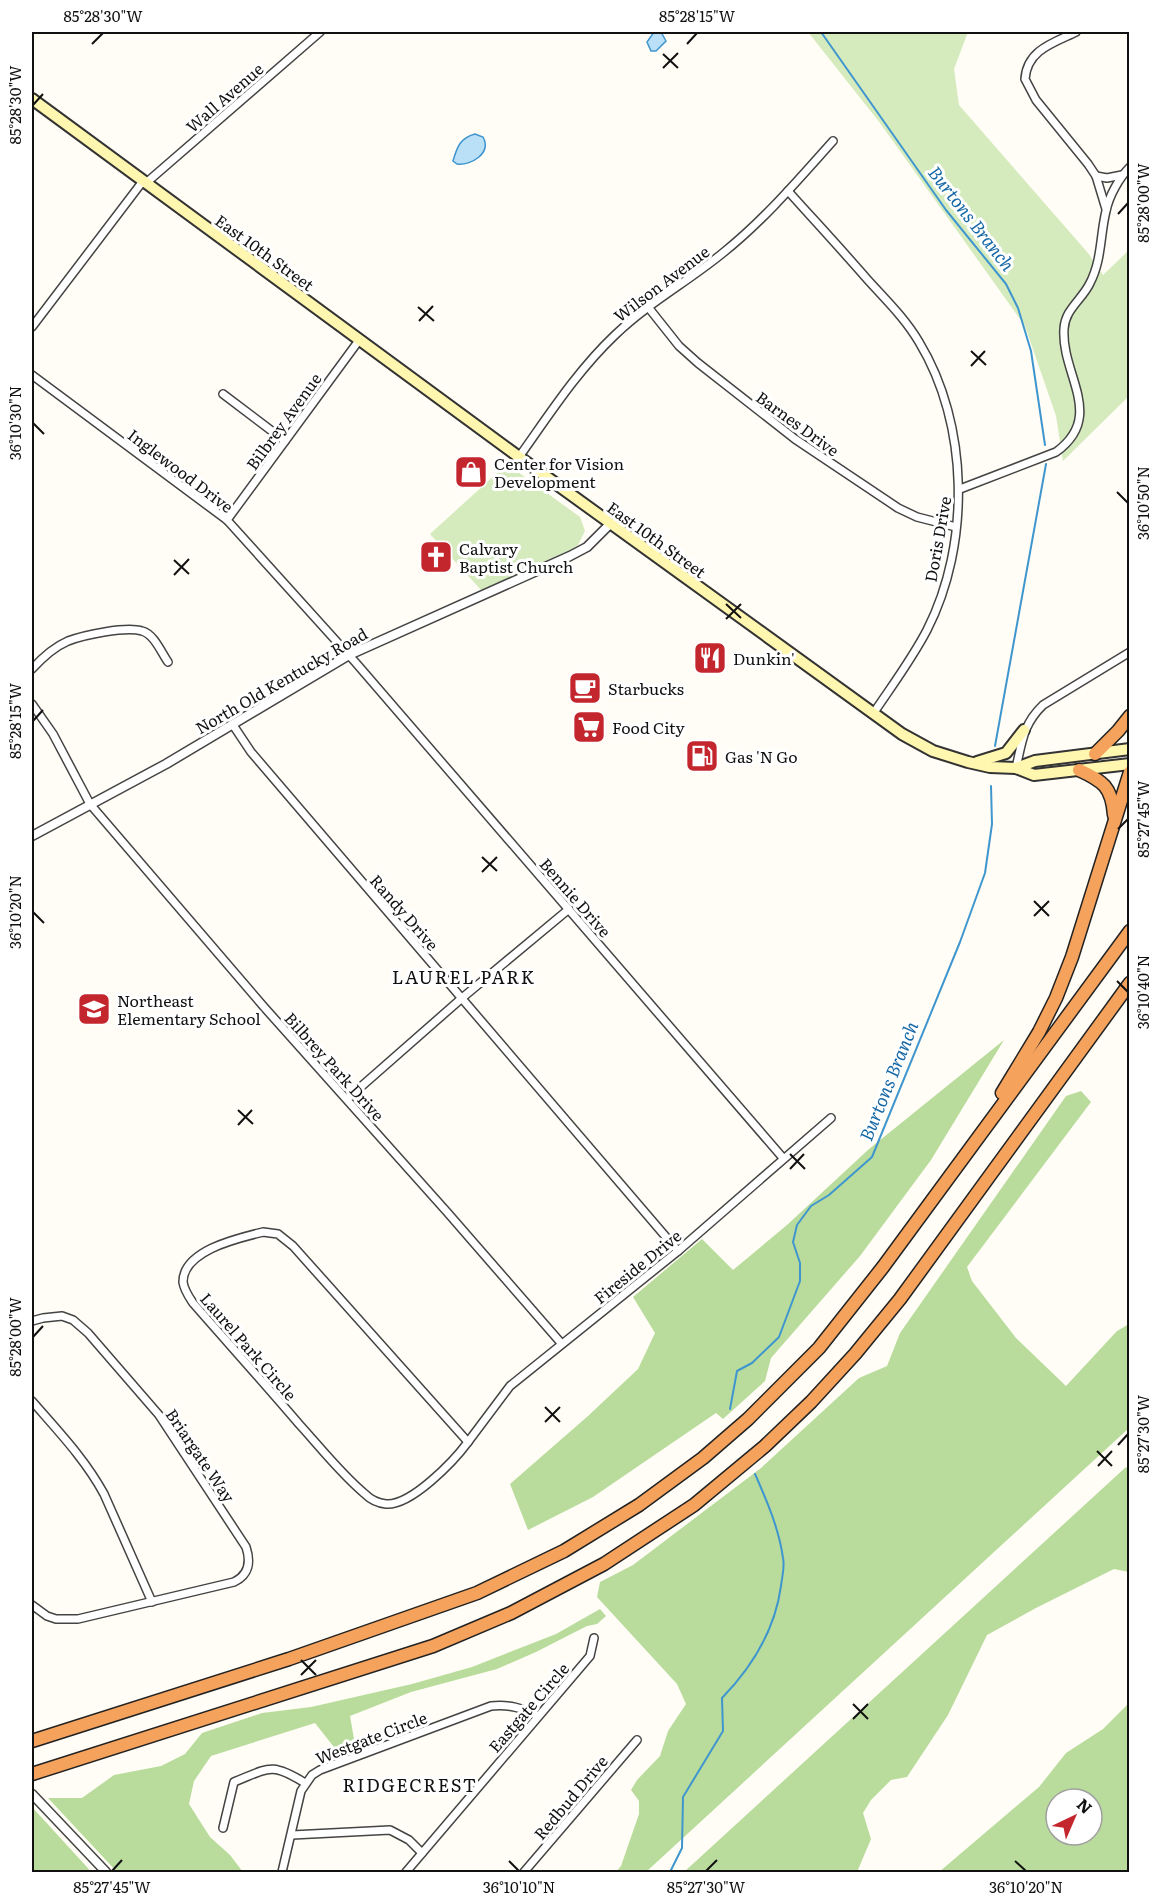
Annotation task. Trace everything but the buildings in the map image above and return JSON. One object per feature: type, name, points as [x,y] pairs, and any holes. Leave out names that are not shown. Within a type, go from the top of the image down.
[{"type":"highway","points":[[1095,754],[1130,716]]},
{"type":"highway","points":[[1079,770],[1099,780],[1105,786],[1113,800],[1114,818]]},
{"type":"highway","points":[[968,1152],[1039,1032],[1056,998],[1072,957],[1130,772]]},
{"type":"highway","points":[[32,1741],[289,1659],[477,1593],[564,1551],[639,1505],[703,1458],[748,1419],[819,1348],[883,1267],[1130,931]]},
{"type":"highway","points":[[32,1774],[433,1646],[511,1613],[604,1564],[694,1505],[765,1446],[811,1402],[855,1354],[900,1299],[1130,983]]},
{"type":"highway","points":[[1052,1089],[1130,993]]},
{"type":"main road","name":"East 10th Street","points":[[32,99],[519,458],[902,734],[933,751],[968,762],[990,767],[1016,768],[1034,775],[1130,764]]},
{"type":"main road","points":[[968,762],[981,762],[1006,753],[1024,730]]},
{"type":"main road","points":[[1016,768],[1035,761],[1130,749]]},
{"type":"street","name":"Wall Avenue","points":[[32,327],[144,182],[320,32]]},
{"type":"street","points":[[1076,32],[1043,48],[1035,55],[1025,70],[1025,79],[1036,100],[1088,164],[1095,176],[1106,209]]},
{"type":"street","name":"Wilson Avenue","points":[[519,458],[572,383],[597,353],[648,307],[723,253],[756,224],[832,141]]},
{"type":"street","points":[[960,489],[1056,452],[1068,443],[1076,430],[1080,414],[1079,401],[1077,386],[1065,350],[1064,330],[1067,313],[1090,283],[1100,255],[1106,209],[1122,175],[1130,167]]},
{"type":"street","points":[[1095,176],[1107,178],[1122,175]]},
{"type":"street","name":"Doris Drive","points":[[788,191],[896,311],[918,340],[937,376],[953,433],[960,489],[956,527],[944,585],[927,630],[873,714]]},
{"type":"street","name":"Barnes Drive","points":[[648,307],[680,346],[795,439],[898,508],[917,517],[956,527]]},
{"type":"street","name":"Bilbrey Avenue","points":[[227,520],[360,339]]},
{"type":"street","name":"Inglewood Drive","points":[[32,375],[227,520],[349,655]]},
{"type":"street","points":[[223,394],[285,441]]},
{"type":"street","name":"North Old Kentucky Road","points":[[32,836],[232,725],[349,655],[587,547],[610,524]]},
{"type":"street","points":[[32,669],[46,655],[68,641],[118,630],[141,630],[151,636],[168,662]]},
{"type":"street","points":[[1016,768],[1024,730],[1031,716],[1043,705],[1130,652]]},
{"type":"street","name":"Bennie Drive","points":[[349,655],[783,1158]]},
{"type":"street","name":"Bilbrey Park Drive","points":[[32,704],[53,734],[90,804],[264,1007],[561,1343]]},
{"type":"street","name":"Randy Drive","points":[[232,725],[250,752],[678,1251]]},
{"type":"street","points":[[347,1099],[462,998],[569,909]]},
{"type":"street","name":"Fireside Drive","points":[[468,1442],[510,1386],[678,1251],[831,1118]]},
{"type":"street","name":"Laurel Park Circle","points":[[263,1232],[278,1234],[293,1246],[468,1442],[441,1471],[407,1498],[395,1503],[374,1501],[364,1494],[325,1452],[193,1303],[183,1283],[185,1272],[191,1262],[223,1243],[263,1232]]},
{"type":"street","name":"Briargate Way","points":[[32,1321],[62,1316],[73,1320],[88,1333],[159,1415],[246,1547],[249,1557],[248,1568],[241,1579],[234,1582],[78,1619],[56,1619],[47,1616],[32,1605]]},
{"type":"street","points":[[32,1401],[95,1477],[152,1602]]},
{"type":"street","name":"Eastgate Circle","points":[[406,1872],[590,1656],[594,1638]]},
{"type":"street","name":"Westgate Circle","points":[[282,1872],[301,1791],[305,1783],[320,1770],[491,1706],[502,1704],[517,1706],[538,1716]]},
{"type":"street","name":"Redbud Drive","points":[[524,1872],[637,1740]]},
{"type":"street","points":[[223,1828],[234,1782],[270,1768],[287,1772],[305,1783]]},
{"type":"street","points":[[32,1794],[106,1872]]},
{"type":"street","points":[[292,1835],[390,1830],[408,1840],[422,1853]]},
{"type":"green space","points":[[808,32],[968,32],[954,69],[959,105],[1088,253],[1103,275],[1129,250],[1129,396],[1063,461],[1056,416],[1025,326],[880,123]]},
{"type":"green space","points":[[507,464],[580,517],[585,531],[578,545],[570,550],[481,590],[430,534]]},
{"type":"green space","points":[[1004,1040],[931,1160],[860,1256],[771,1358],[765,1381],[723,1419],[716,1413],[593,1497],[528,1530],[510,1484],[638,1369],[655,1333],[633,1297],[702,1239],[733,1270],[787,1225],[869,1149]]},
{"type":"green space","points":[[1081,1091],[1091,1102],[967,1267],[972,1281],[1016,1338],[1066,1386],[1117,1331],[1129,1324],[1129,1428],[646,1872],[616,1872],[621,1866],[639,1814],[639,1801],[631,1790],[637,1780],[660,1756],[668,1731],[686,1704],[677,1684],[597,1597],[600,1582],[633,1565],[761,1468],[859,1378],[887,1366],[900,1333],[1066,1096]]},
{"type":"green space","points":[[1126,1467],[1130,1471],[1129,1572],[1114,1569],[987,1635],[948,1715],[907,1777],[891,1780],[871,1800],[863,1813],[871,1839],[857,1872],[684,1872]]},
{"type":"green space","points":[[600,1609],[606,1616],[597,1624],[587,1626],[497,1669],[411,1692],[350,1716],[354,1739],[337,1751],[315,1723],[211,1756],[194,1781],[189,1804],[210,1837],[230,1855],[243,1872],[117,1872],[48,1798],[82,1798],[114,1775],[161,1766],[185,1754],[202,1733],[262,1713],[311,1707],[412,1684],[472,1667],[556,1634]]},
{"type":"green space","points":[[1129,1703],[1129,1872],[939,1872],[1039,1787],[1066,1753],[1103,1729]]},
{"type":"green space","points":[[32,1807],[86,1866],[91,1872],[32,1872]]},
{"type":"water","points":[[654,32],[661,32],[666,41],[656,51],[651,51],[647,42]]},
{"type":"water","points":[[475,134],[483,137],[485,148],[482,153],[474,161],[457,164],[453,161],[460,144]]},
{"type":"waterway","name":"Burtons Branch","points":[[821,32],[946,210],[1006,284],[1018,308],[1031,351],[1045,445]]},
{"type":"waterway","name":"Burtons Branch","points":[[995,746],[1046,464]]},
{"type":"waterway","name":"Burtons Branch","points":[[730,1409],[737,1371],[752,1363],[779,1337],[800,1281],[800,1263],[793,1242],[797,1225],[811,1206],[829,1195],[872,1157],[960,942],[985,873],[992,824],[991,786]]},
{"type":"waterway","name":"Burtons Branch","points":[[670,1872],[682,1848],[683,1797],[723,1731],[722,1698],[753,1660],[768,1632],[778,1602],[784,1561],[779,1536],[755,1474]]},
{"type":"place","name":"Center for Vision Development","points":[[471,472]]},
{"type":"place","name":"Calvary Baptist Church","points":[[436,557]]},
{"type":"place","name":"Dunkin'","points":[[710,658]]},
{"type":"place","name":"Starbucks","points":[[585,688]]},
{"type":"place","name":"Food City","points":[[589,727]]},
{"type":"place","name":"Gas 'N Go","points":[[702,756]]},
{"type":"place","name":"Northeast Elementary School","points":[[94,1009]]},
{"type":"district","name":"LAUREL PARK","points":[[464,976]]},
{"type":"district","name":"RIDGECREST","points":[[410,1784]]}]
